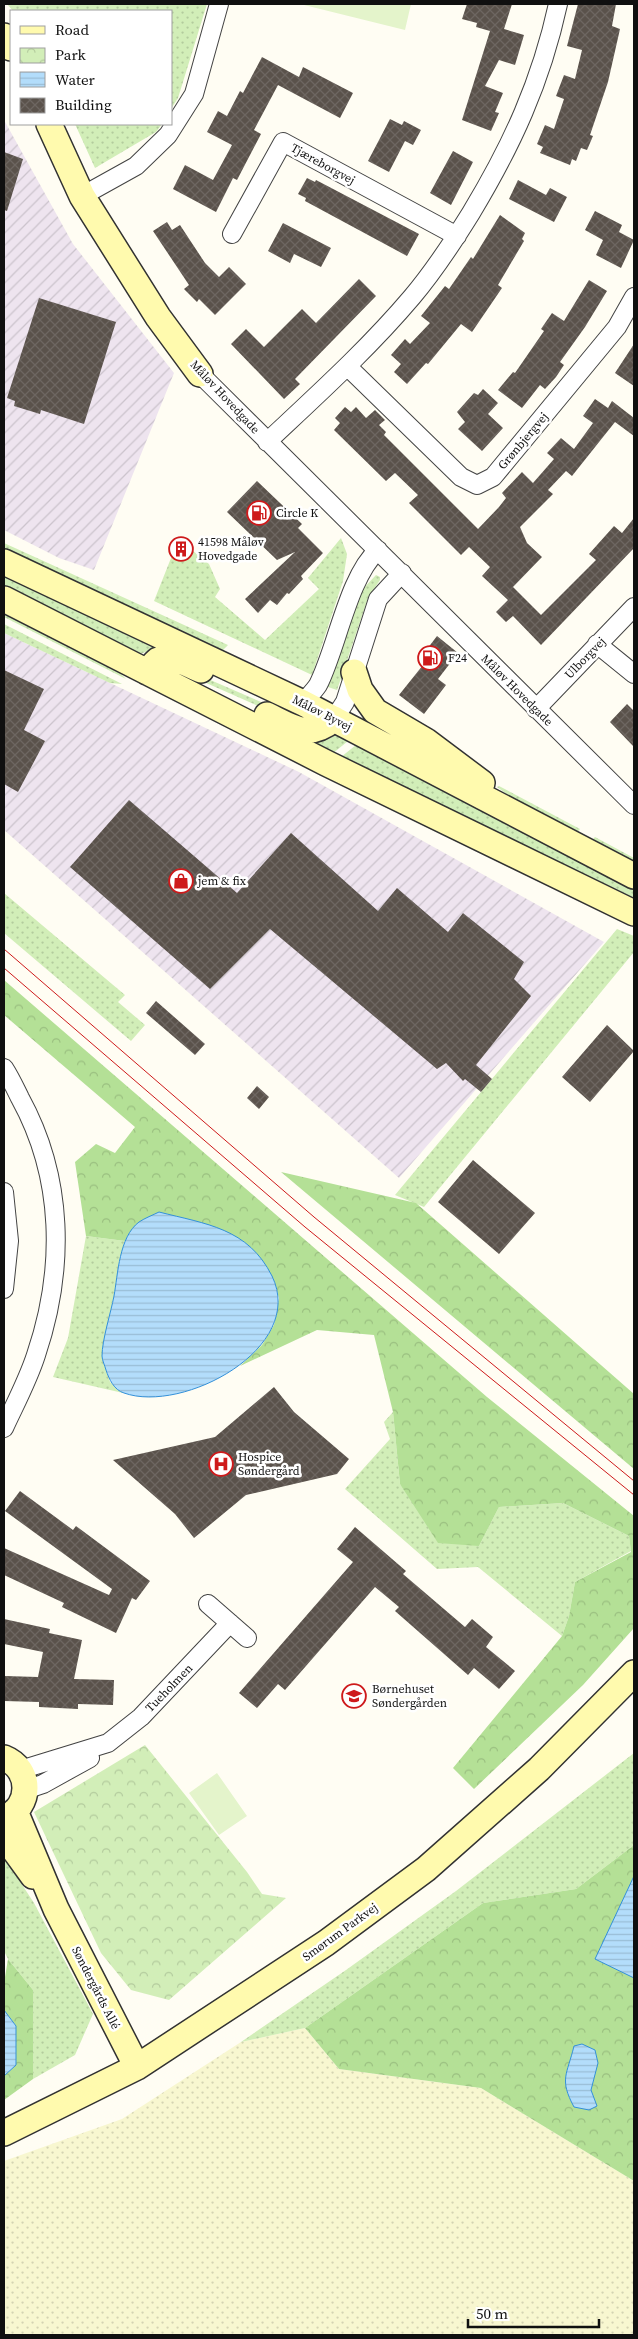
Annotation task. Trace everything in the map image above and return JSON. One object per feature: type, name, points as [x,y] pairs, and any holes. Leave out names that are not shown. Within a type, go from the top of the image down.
[{"type":"main road","name":"Måløv Hovedgade","points":[[49,125],[82,196],[158,317],[200,374]]},
{"type":"main road","name":"Måløv Byvej","points":[[4,562],[334,718],[634,876]]},
{"type":"main road","points":[[4,599],[196,698],[634,913]]},
{"type":"main road","points":[[147,672],[158,660],[178,660],[246,689],[293,698]]},
{"type":"main road","points":[[354,672],[360,690],[375,711],[426,741],[537,825]]},
{"type":"main road","points":[[196,698],[225,697],[295,728],[310,731],[323,728],[334,718]]},
{"type":"main road","name":"Smørum Parkvej","points":[[4,2133],[137,2067],[326,1943],[426,1869],[539,1769],[634,1673]]},
{"type":"main road","name":"Søndergårds Allé","points":[[14,1789],[56,1909],[137,2067]]},
{"type":"main road","name":"Søndergårds Allé","points":[[4,1836],[56,1909]]},
{"type":"street","points":[[82,196],[136,166],[168,135],[194,94],[219,4]]},
{"type":"street","points":[[267,442],[348,367],[413,297],[456,236],[501,163],[531,97],[550,38],[558,4]]},
{"type":"street","name":"Tjæreborgvej","points":[[232,234],[283,142],[456,236]]},
{"type":"street","name":"Grønbjergvej","points":[[348,367],[461,477],[476,485],[493,477],[504,464],[617,327],[634,297]]},
{"type":"street","name":"Måløv Hovedgade","points":[[200,374],[634,805]]},
{"type":"street","points":[[293,698],[318,685],[359,576],[378,550]]},
{"type":"street","points":[[334,718],[345,702],[378,599],[402,573]]},
{"type":"street","name":"Ulborgvej","points":[[536,709],[634,607]]},
{"type":"street","points":[[597,644],[634,674]]},
{"type":"street","points":[[4,1068],[32,1119],[47,1161],[56,1213],[56,1263],[50,1306],[36,1356],[4,1428]]},
{"type":"street","points":[[4,1192],[8,1242],[4,1289]]},
{"type":"street","points":[[208,1604],[247,1638]]},
{"type":"street","name":"Tueholmen","points":[[14,1789],[43,1784],[89,1760],[101,1747],[142,1717],[230,1623]]},
{"type":"shaded area","points":[[4,120],[73,244],[174,373],[94,570],[59,558],[4,530]]},
{"type":"shaded area","points":[[4,633],[299,772],[604,942],[399,1178],[4,830]]},
{"type":"green space","points":[[7,4],[207,4],[178,98],[172,107],[172,10],[12,10]]},
{"type":"green space","points":[[300,4],[411,4],[405,30]]},
{"type":"green space","points":[[75,125],[161,125],[156,132],[95,168]]},
{"type":"green space","points":[[341,538],[347,554],[343,581],[312,675],[154,601],[173,553],[181,556],[187,546],[209,564],[220,589],[215,597],[265,640],[319,589],[308,578]]},
{"type":"green space","points":[[4,543],[228,645],[223,650],[4,550]]},
{"type":"green space","points":[[4,574],[151,642],[157,648],[137,655],[4,587]]},
{"type":"green space","points":[[376,575],[380,577],[380,580],[368,598],[337,690],[325,686],[360,592]]},
{"type":"green space","points":[[4,611],[116,669],[126,679],[4,617]]},
{"type":"green space","points":[[4,624],[122,684],[110,683],[4,633]]},
{"type":"green space","points":[[178,666],[261,702],[293,710],[313,719],[276,714],[204,682],[168,671]]},
{"type":"green space","points":[[340,730],[353,737],[332,754],[296,737],[320,741],[330,738]]},
{"type":"green space","points":[[361,741],[528,834],[634,890],[634,898],[341,757]]},
{"type":"green space","points":[[499,786],[580,829],[575,835],[523,806],[497,787]]},
{"type":"green space","points":[[595,837],[634,858],[634,866],[589,843]]},
{"type":"green space","points":[[4,893],[125,995],[118,1002],[145,1025],[131,1041],[4,933]]},
{"type":"green space","points":[[617,929],[634,936],[634,952],[424,1207],[395,1195]]},
{"type":"green space","points":[[4,980],[487,1397],[634,1516],[634,1628],[583,1685],[474,1789],[453,1768],[562,1636],[569,1616],[575,1582],[631,1552],[629,1536],[563,1503],[499,1507],[479,1546],[438,1543],[400,1484],[393,1412],[374,1335],[317,1330],[240,1366],[262,1345],[274,1325],[279,1298],[273,1278],[138,1223],[125,1241],[86,1236],[75,1162],[96,1144],[115,1153],[135,1127],[4,1015]]},
{"type":"green space","points":[[281,1172],[416,1203],[634,1394],[634,1469]]},
{"type":"green space","points":[[86,1236],[125,1241],[102,1356],[110,1382],[123,1393],[53,1377],[68,1338]]},
{"type":"green space","points":[[393,1412],[400,1484],[479,1546],[499,1507],[563,1503],[629,1536],[631,1551],[575,1582],[569,1616],[562,1636],[478,1567],[437,1569],[345,1489],[390,1439],[384,1422]]},
{"type":"green space","points":[[145,1745],[247,1872],[262,1894],[286,1898],[169,2000],[131,1990],[101,1953],[34,1812]]},
{"type":"green space","points":[[634,1753],[634,1845],[576,1889],[483,1903],[305,2028],[241,2042],[456,1891]]},
{"type":"green space","points":[[217,1773],[247,1816],[219,1835],[189,1793]]},
{"type":"green space","points":[[634,1845],[634,2181],[481,2088],[339,2069],[305,2028],[483,1903],[576,1889]]},
{"type":"green space","points":[[4,1857],[34,1903],[93,2014],[75,2055],[33,2079],[33,1990],[8,1959],[4,1951]]},
{"type":"green space","points":[[8,1959],[33,1990],[33,2079],[4,2100],[4,2076],[16,2065],[16,2026],[4,2010],[4,1983]]},
{"type":"green space","points":[[305,2028],[339,2069],[481,2088],[634,2181],[634,2335],[4,2335],[4,2161],[122,2119],[241,2042]]},
{"type":"water","points":[[159,1212],[224,1230],[251,1247],[272,1276],[278,1303],[272,1328],[256,1350],[233,1369],[206,1384],[177,1394],[149,1397],[120,1392],[112,1384],[102,1356],[103,1342],[123,1246],[132,1229],[139,1222]]},
{"type":"water","points":[[634,1876],[634,1978],[595,1959]]},
{"type":"water","points":[[4,2010],[16,2026],[16,2065],[4,2076]]},
{"type":"water","points":[[582,2044],[595,2050],[598,2063],[591,2090],[597,2106],[589,2110],[574,2107],[569,2098],[566,2083],[567,2071],[574,2046]]},
{"type":"building","points":[[467,4],[512,4],[504,29],[524,35],[515,65],[499,60],[485,86],[503,93],[495,112],[499,113],[491,131],[462,120],[490,31],[476,27],[477,23],[462,19]]},
{"type":"building","points":[[578,4],[616,4],[612,26],[620,29],[608,82],[590,135],[593,136],[587,150],[581,148],[576,161],[572,159],[570,165],[540,153],[543,147],[537,144],[545,125],[554,129],[564,99],[556,96],[564,75],[575,79],[582,50],[567,46]]},
{"type":"building","points":[[262,57],[299,77],[303,67],[353,93],[340,118],[278,85],[254,130],[261,134],[237,180],[233,178],[216,212],[173,189],[185,165],[213,180],[232,145],[207,132],[218,111],[227,116],[240,91],[243,93]]},
{"type":"building","points":[[390,119],[402,125],[404,121],[421,130],[413,145],[405,141],[389,172],[368,161]]},
{"type":"building","points":[[453,151],[473,162],[451,205],[430,193]]},
{"type":"building","points":[[4,152],[23,159],[7,211],[4,210]]},
{"type":"building","points":[[307,178],[315,182],[316,180],[419,234],[407,256],[305,201],[306,198],[298,194]]},
{"type":"building","points":[[518,180],[546,195],[550,188],[567,197],[554,222],[509,199]]},
{"type":"building","points":[[595,211],[622,225],[619,232],[634,240],[621,268],[596,255],[603,240],[585,230]]},
{"type":"building","points":[[500,215],[525,233],[522,239],[524,241],[498,285],[502,288],[472,332],[461,324],[428,364],[426,363],[407,384],[394,372],[401,364],[391,355],[405,339],[410,344],[430,323],[421,316],[445,286],[449,289],[471,257],[473,259]]},
{"type":"building","points":[[167,222],[172,230],[180,225],[205,263],[219,277],[229,267],[246,284],[215,315],[199,299],[197,302],[184,289],[189,285],[153,231]]},
{"type":"building","points":[[283,223],[331,248],[321,267],[294,254],[290,263],[268,251]]},
{"type":"building","points":[[359,279],[376,296],[295,379],[300,384],[284,399],[231,344],[246,329],[264,347],[302,309],[316,323]]},
{"type":"building","points":[[589,280],[607,291],[585,327],[560,362],[564,365],[556,377],[545,389],[540,385],[522,408],[498,390],[513,372],[515,373],[544,331],[541,329],[552,313],[564,321]]},
{"type":"building","points":[[39,298],[116,322],[84,424],[41,410],[40,414],[14,406],[15,401],[7,398]]},
{"type":"building","points":[[634,344],[634,386],[615,373]]},
{"type":"building","points":[[483,389],[498,403],[488,414],[503,428],[482,451],[458,429],[465,422],[457,412],[474,393],[478,395]]},
{"type":"building","points":[[595,399],[608,408],[612,401],[634,418],[634,436],[615,422],[572,476],[566,471],[548,490],[553,494],[520,527],[527,543],[542,557],[513,587],[541,615],[596,560],[589,554],[614,526],[622,533],[634,518],[634,548],[541,645],[513,616],[506,622],[496,612],[508,600],[482,576],[490,567],[469,547],[461,555],[409,503],[418,495],[395,473],[386,481],[334,430],[340,423],[335,418],[345,407],[351,412],[356,407],[366,418],[375,410],[385,420],[379,425],[386,432],[384,435],[478,529],[506,498],[502,493],[522,472],[533,483],[554,459],[547,453],[561,438],[574,449],[593,423],[583,416]]},
{"type":"building","points":[[257,481],[302,524],[298,528],[323,553],[301,576],[303,579],[289,594],[287,593],[277,605],[270,600],[258,613],[245,599],[295,552],[277,560],[227,512]]},
{"type":"building","points":[[437,636],[458,653],[438,679],[446,685],[424,714],[399,695],[423,665],[418,661]]},
{"type":"building","points":[[4,670],[44,689],[24,730],[45,741],[18,792],[4,784]]},
{"type":"building","points":[[627,704],[634,711],[634,747],[610,722]]},
{"type":"building","points":[[129,800],[237,893],[291,833],[378,911],[397,888],[448,932],[463,913],[524,962],[514,979],[531,996],[476,1065],[492,1079],[481,1092],[465,1079],[463,1081],[446,1063],[437,1069],[270,929],[210,989],[70,867]]},
{"type":"building","points":[[156,1001],[205,1044],[195,1055],[146,1013]]},
{"type":"building","points":[[607,1025],[634,1051],[590,1102],[562,1077]]},
{"type":"building","points":[[257,1086],[269,1097],[259,1109],[247,1098]]},
{"type":"building","points":[[473,1160],[535,1213],[499,1254],[438,1202]]},
{"type":"building","points":[[274,1387],[294,1412],[349,1459],[337,1474],[246,1495],[194,1538],[175,1514],[113,1460],[215,1437]]},
{"type":"building","points":[[20,1491],[73,1530],[76,1526],[150,1581],[136,1600],[132,1598],[116,1633],[62,1607],[64,1603],[4,1575],[4,1548],[109,1595],[112,1589],[5,1511]]},
{"type":"building","name":"Børnehuset Søndergården","points":[[355,1527],[406,1571],[403,1574],[465,1627],[472,1619],[493,1637],[486,1647],[515,1671],[499,1689],[474,1668],[468,1675],[395,1611],[399,1607],[375,1587],[285,1690],[278,1684],[257,1708],[239,1693],[353,1562],[337,1549]]},
{"type":"building","points":[[4,1619],[50,1629],[49,1633],[82,1640],[74,1679],[114,1680],[113,1705],[78,1704],[78,1709],[39,1707],[39,1702],[4,1701],[5,1676],[38,1677],[43,1652],[4,1644]]},
{"type":"tram line","points":[[4,949],[314,1217],[634,1481]]},
{"type":"tram line","points":[[4,968],[305,1227],[634,1495]]},
{"type":"place","name":"Circle K","points":[[259,513]]},
{"type":"place","name":"41598 Måløv Hovedgade","points":[[181,549]]},
{"type":"place","name":"F24","points":[[430,658]]},
{"type":"place","name":"jem & fix","points":[[181,881]]},
{"type":"place","name":"Hospice Søndergård","points":[[221,1464]]},
{"type":"place","name":"Børnehuset Søndergården","points":[[354,1696]]}]
